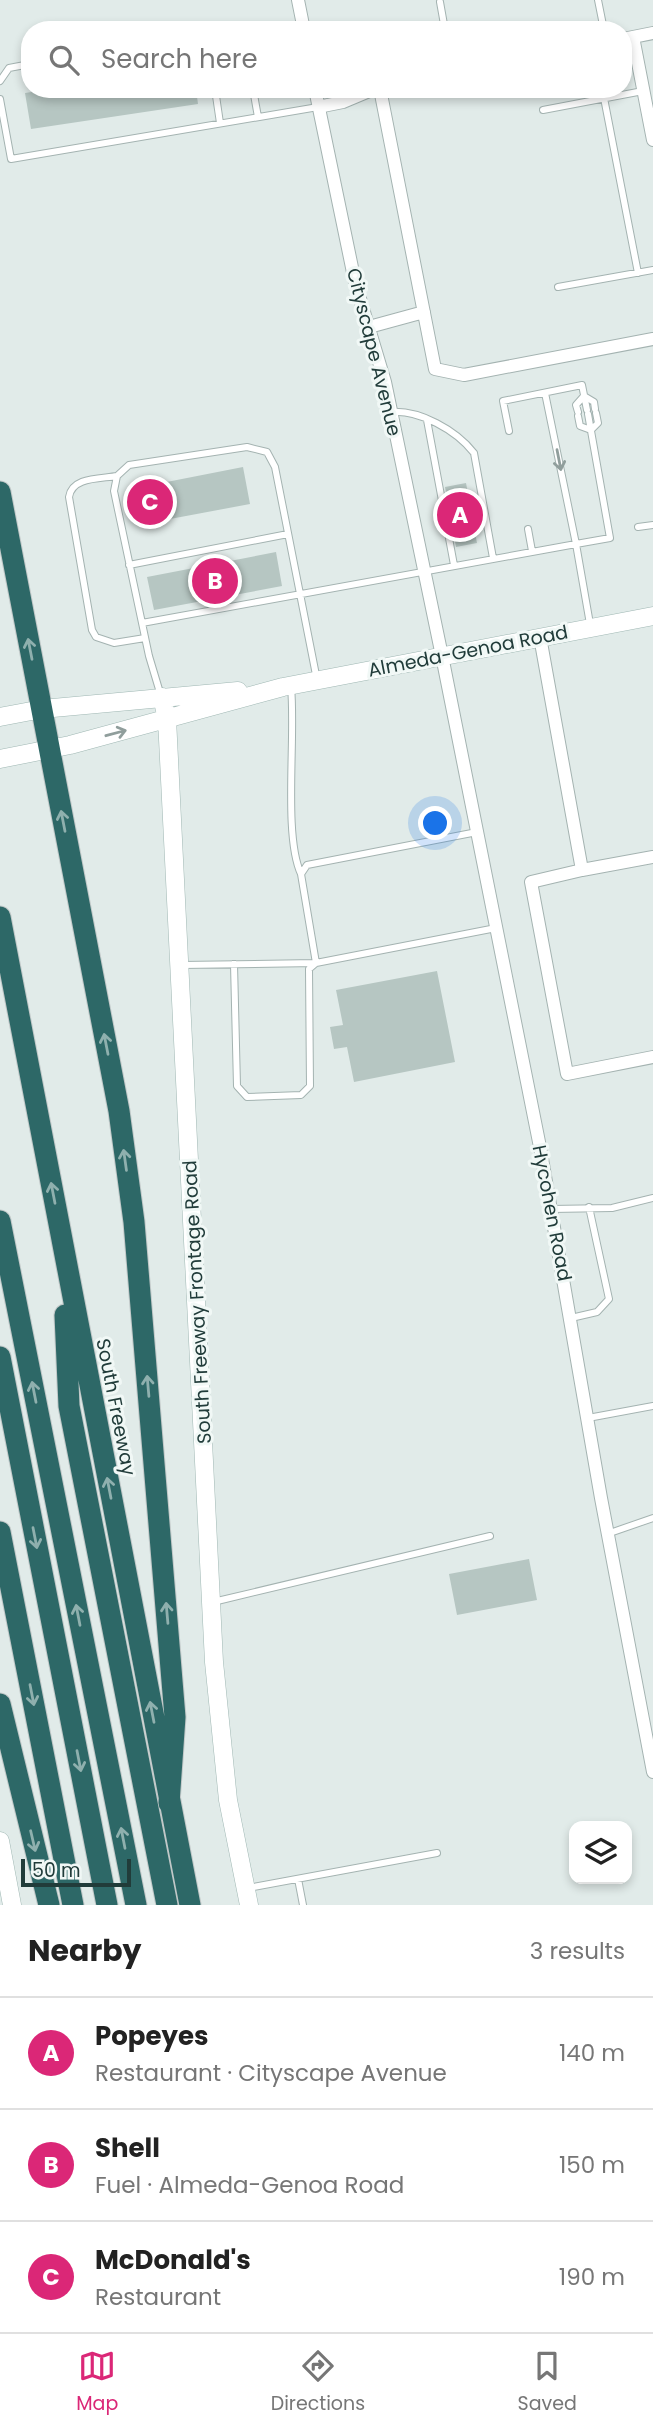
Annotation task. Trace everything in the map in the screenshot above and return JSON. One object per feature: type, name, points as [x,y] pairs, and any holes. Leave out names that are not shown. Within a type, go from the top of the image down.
[{"type":"highway","points":[[0,492],[119,1111],[134,1222],[175,1717],[169,1803]]},
{"type":"highway","name":"South Freeway","points":[[0,916],[190,1905]]},
{"type":"highway","points":[[0,1221],[136,1905]]},
{"type":"highway","points":[[61,1239],[69,1406],[167,1905]]},
{"type":"highway","points":[[0,1357],[107,1905]]},
{"type":"highway","points":[[0,1400],[22,1471]]},
{"type":"highway","points":[[0,1532],[73,1905]]},
{"type":"highway","points":[[0,1704],[48,1905]]},
{"type":"main road","name":"Almeda-Genoa Road","points":[[0,759],[50,750],[287,686],[653,616]]},
{"type":"main road","name":"Almeda-Genoa Road","points":[[0,717],[42,709],[287,686]]},
{"type":"main road","name":"South Freeway Frontage Road","points":[[162,697],[167,719],[214,1662],[228,1800],[248,1897]]},
{"type":"main road","points":[[0,1841],[7,1894]]},
{"type":"street","points":[[298,0],[302,21]]},
{"type":"street","points":[[632,37],[653,33]]},
{"type":"street","points":[[632,52],[653,141]]},
{"type":"street","name":"Cityscape Avenue","points":[[316,98],[355,282],[391,412],[442,656]]},
{"type":"street","points":[[318,107],[353,98]]},
{"type":"street","points":[[382,98],[435,369],[464,375],[653,339]]},
{"type":"street","points":[[369,327],[424,312]]},
{"type":"street","points":[[540,637],[582,870]]},
{"type":"street","name":"Hycohen Road","points":[[442,656],[551,1209],[607,1534],[653,1772]]},
{"type":"street","points":[[653,856],[531,882],[567,1074],[653,1058]]},
{"type":"lane","points":[[598,0],[602,21]]},
{"type":"lane","points":[[440,2],[443,21]]},
{"type":"lane","points":[[0,81],[9,68],[21,66]]},
{"type":"lane","points":[[632,93],[643,91]]},
{"type":"lane","points":[[216,98],[220,123]]},
{"type":"lane","points":[[255,98],[258,117]]},
{"type":"lane","points":[[543,110],[604,98],[638,273]]},
{"type":"lane","points":[[0,99],[10,159],[318,107]]},
{"type":"lane","points":[[558,287],[653,270]]},
{"type":"lane","points":[[142,624],[424,570],[610,538],[582,385],[503,401],[509,430]]},
{"type":"lane","points":[[545,393],[591,628]]},
{"type":"lane","points":[[584,396],[594,402],[596,411],[598,423],[591,430]]},
{"type":"lane","points":[[584,396],[576,405],[580,426],[591,430]]},
{"type":"lane","points":[[391,412],[412,412],[465,442],[474,453],[493,558]]},
{"type":"lane","points":[[427,420],[454,565]]},
{"type":"lane","points":[[145,638],[114,643],[96,637],[83,577],[70,489],[76,484],[117,476],[129,465],[247,447],[267,452],[275,467],[317,680]]},
{"type":"lane","points":[[117,476],[114,491],[145,638],[162,697]]},
{"type":"lane","points":[[638,527],[653,525]]},
{"type":"lane","points":[[528,529],[532,551]]},
{"type":"lane","points":[[130,565],[288,534]]},
{"type":"lane","points":[[287,686],[294,717],[293,848],[301,874],[316,963]]},
{"type":"lane","points":[[301,874],[307,865],[477,832]]},
{"type":"lane","points":[[180,965],[316,963],[496,928]]},
{"type":"lane","points":[[234,964],[236,1086],[247,1097],[301,1095],[310,1086],[309,969],[316,963]]},
{"type":"lane","points":[[551,1209],[612,1208],[653,1198]]},
{"type":"lane","points":[[571,1318],[597,1312],[609,1299],[589,1207]]},
{"type":"lane","points":[[587,1418],[653,1406]]},
{"type":"lane","points":[[607,1534],[653,1518]]},
{"type":"lane","points":[[212,1602],[490,1536]]},
{"type":"lane","points":[[248,1897],[298,1879],[437,1853]]},
{"type":"lane","points":[[298,1879],[303,1905]]},
{"type":"building","points":[[26,98],[197,98],[198,104],[31,129]]},
{"type":"building","points":[[243,467],[250,504],[138,525],[131,489]]},
{"type":"building","points":[[466,483],[477,543],[456,547],[445,487]]},
{"type":"building","points":[[276,552],[282,586],[154,610],[147,577]]},
{"type":"building","points":[[437,971],[455,1062],[354,1082],[347,1047],[334,1049],[330,1027],[343,1025],[336,990]]},
{"type":"building","points":[[529,1559],[537,1600],[457,1615],[449,1574]]},
{"type":"place","name":"McDonald's","points":[[150,502]]},
{"type":"place","name":"Popeyes","points":[[460,515]]},
{"type":"place","name":"Shell","points":[[215,581]]}]
